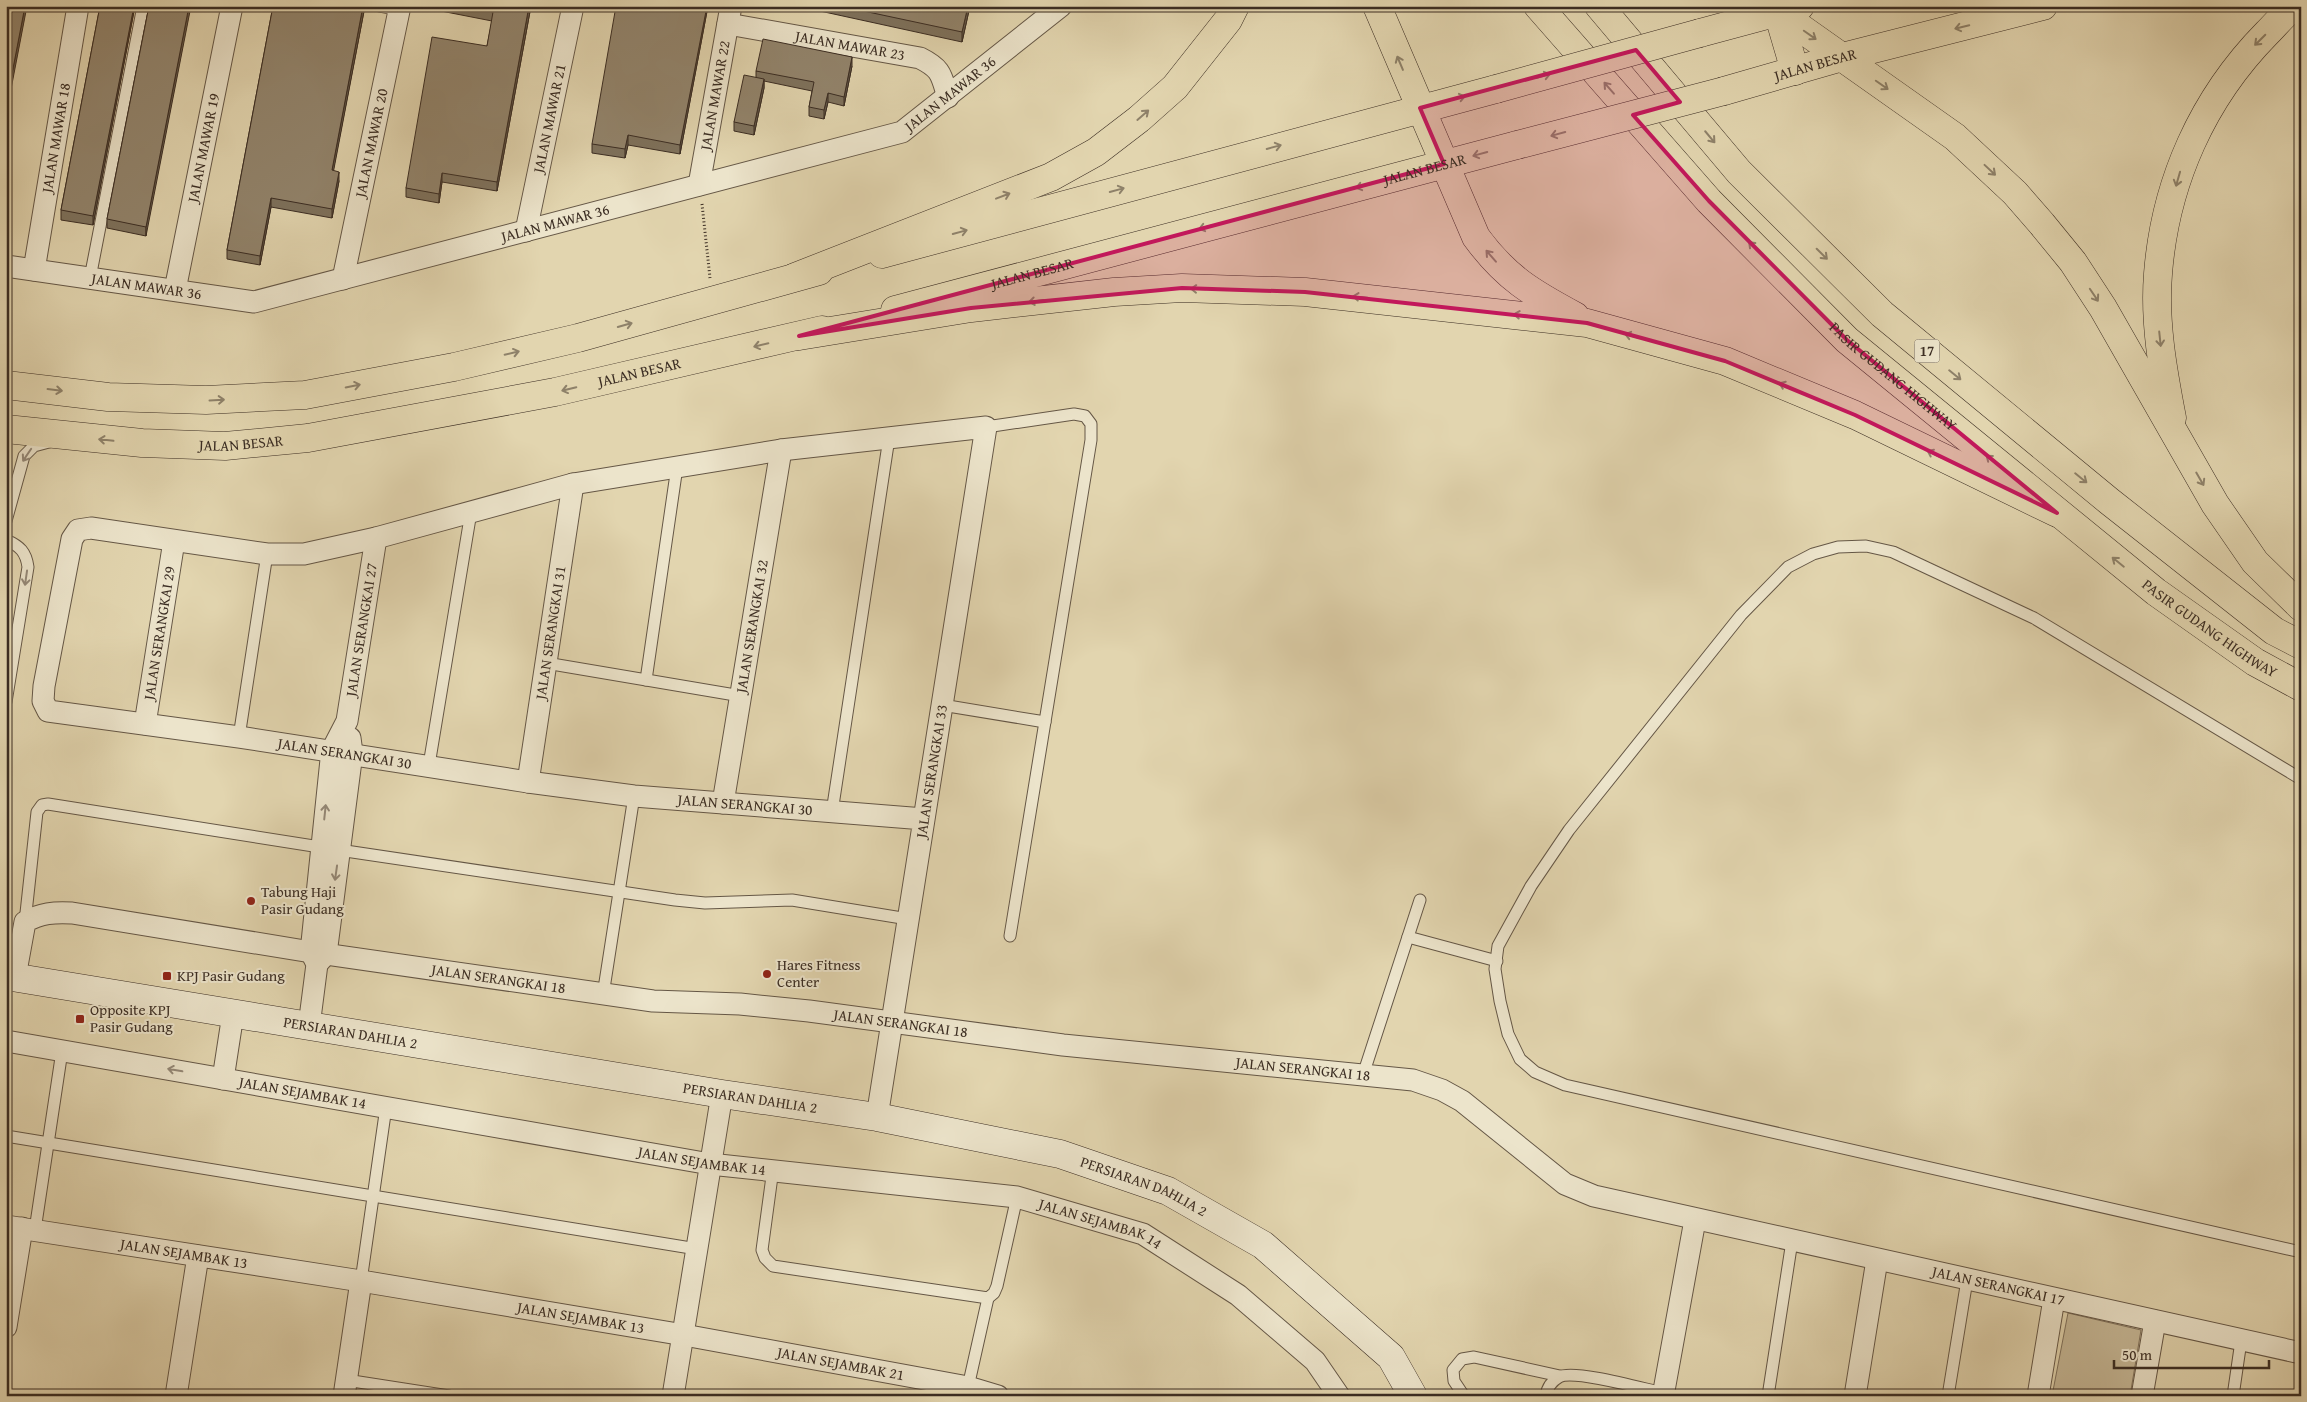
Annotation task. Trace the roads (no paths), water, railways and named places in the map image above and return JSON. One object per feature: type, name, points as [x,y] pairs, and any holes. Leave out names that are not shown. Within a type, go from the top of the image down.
[{"type":"main road","points":[[795,277],[1051,177],[1096,152],[1140,119],[1175,87],[1228,20],[1235,6]]},
{"type":"main road","points":[[1377,6],[1476,237],[1491,257],[1525,289],[1587,323]]},
{"type":"main road","name":"PASIR GUDANG HIGHWAY","points":[[1538,6],[1709,201],[1847,340],[2156,592],[2255,662],[2301,687]]},
{"type":"main road","name":"17","points":[[1599,6],[1739,172],[1882,314],[2109,502],[2274,631],[2301,645]]},
{"type":"main road","name":"JALAN BESAR","points":[[6,429],[142,443],[224,446],[308,438],[555,392],[799,336],[1724,91],[1842,57],[2043,6]]},
{"type":"main road","points":[[2175,437],[2159,335],[2158,274],[2168,211],[2184,156],[2216,94],[2250,50],[2294,6]]},
{"type":"main road","points":[[6,384],[108,397],[206,400],[305,396],[454,367],[578,338],[795,277],[1496,89],[1785,8]]},
{"type":"main road","points":[[1785,8],[1842,57],[1955,137],[2015,193],[2037,218],[2073,262],[2103,308],[2215,504],[2256,562],[2301,607]]},
{"type":"main road","points":[[1785,8],[1795,70]]},
{"type":"main road","points":[[799,336],[971,308],[1061,297],[1182,288],[1305,292],[1587,323],[1725,361],[1855,415],[2057,513]]},
{"type":"street","name":"JALAN MAWAR 18","points":[[34,270],[78,6]]},
{"type":"street","name":"JALAN MAWAR 19","points":[[176,290],[232,6]]},
{"type":"street","name":"JALAN MAWAR 21","points":[[526,231],[573,6]]},
{"type":"street","name":"JALAN MAWAR 36","points":[[6,266],[254,302],[902,132],[948,97],[1055,7]]},
{"type":"street","name":"JALAN MAWAR 20","points":[[342,279],[393,8]]},
{"type":"street","name":"JALAN MAWAR 23","points":[[730,15],[920,58],[935,65],[948,97]]},
{"type":"street","name":"JALAN MAWAR 22","points":[[699,185],[730,15]]},
{"type":"street","points":[[174,541],[267,554],[304,554],[376,538],[573,484],[781,450],[986,427]]},
{"type":"street","name":"JALAN SERANGKAI 33","points":[[877,1117],[986,427]]},
{"type":"street","name":"JALAN SERANGKAI 32","points":[[723,803],[781,450]]},
{"type":"street","name":"JALAN SERANGKAI 31","points":[[528,782],[573,484]]},
{"type":"street","name":"JALAN SERANGKAI 30","points":[[174,541],[91,528],[78,530],[72,540],[44,686],[43,702],[48,712],[239,736],[528,782],[634,796],[924,819]]},
{"type":"street","name":"JALAN SERANGKAI 27","points":[[310,1026],[342,752],[376,538]]},
{"type":"street","name":"JALAN SERANGKAI 29","points":[[145,724],[174,541]]},
{"type":"street","name":"JALAN SERANGKAI 18","points":[[25,922],[36,915],[48,912],[72,913],[318,957],[602,994],[670,1002],[750,1005],[1063,1045],[1413,1080],[1442,1090],[1462,1101],[1565,1184],[1594,1196],[1695,1220]]},
{"type":"street","points":[[10,976],[25,922]]},
{"type":"street","name":"PERSIARAN DAHLIA 2","points":[[10,976],[722,1094],[877,1117],[1060,1154],[1168,1191],[1263,1245],[1391,1357],[1413,1396]]},
{"type":"street","points":[[223,1079],[233,1014]]},
{"type":"street","name":"JALAN SEJAMBAK 14","points":[[6,1041],[710,1164],[774,1169],[1017,1197],[1143,1234],[1238,1295],[1315,1361],[1339,1396]]},
{"type":"street","points":[[673,1396],[722,1094]]},
{"type":"street","points":[[1663,1394],[1695,1220]]},
{"type":"street","name":"JALAN SERANGKAI 17","points":[[1695,1220],[2301,1353]]},
{"type":"street","points":[[6,1327],[21,1228]]},
{"type":"street","name":"JALAN SEJAMBAK 13","points":[[21,1228],[361,1281],[684,1335]]},
{"type":"street","points":[[176,1396],[198,1256]]},
{"type":"street","points":[[1855,1396],[1877,1260]]},
{"type":"street","points":[[345,1388],[361,1281]]},
{"type":"street","points":[[2038,1396],[2054,1299]]},
{"type":"street","points":[[2142,1396],[2155,1321]]},
{"type":"street","name":"JALAN SEJAMBAK 21","points":[[684,1335],[968,1387],[998,1396]]},
{"type":"lane","points":[[90,278],[143,6]]},
{"type":"lane","points":[[986,427],[1074,414],[1085,416],[1091,424],[1090,450],[1010,936]]},
{"type":"lane","points":[[6,521],[24,456],[34,446],[70,436]]},
{"type":"lane","points":[[832,812],[889,438]]},
{"type":"lane","points":[[646,680],[677,467]]},
{"type":"lane","points":[[429,765],[471,512]]},
{"type":"lane","points":[[6,540],[17,544],[26,554],[28,566],[6,702]]},
{"type":"lane","points":[[2301,778],[2034,618],[1893,552],[1866,546],[1838,547],[1813,554],[1788,567],[1741,616],[1569,830],[1526,895],[1498,946],[1495,969],[1508,1034],[1520,1059],[1535,1072],[1565,1085],[2301,1252]]},
{"type":"lane","points":[[239,736],[267,554]]},
{"type":"lane","points":[[546,663],[740,696]]},
{"type":"lane","points":[[942,705],[1045,722]]},
{"type":"lane","points":[[602,994],[634,796]]},
{"type":"lane","points":[[25,922],[37,812],[42,805],[48,804],[705,903],[792,900],[908,919]]},
{"type":"lane","points":[[1363,1075],[1420,900]]},
{"type":"lane","points":[[1408,937],[1497,961]]},
{"type":"lane","points":[[21,1228],[48,1142],[62,1051]]},
{"type":"lane","points":[[361,1281],[386,1107]]},
{"type":"lane","points":[[6,1136],[697,1249]]},
{"type":"lane","points":[[774,1169],[762,1250],[773,1266],[988,1298]]},
{"type":"lane","points":[[968,1387],[988,1298],[994,1293],[997,1286],[1017,1197]]},
{"type":"lane","points":[[1768,1396],[1792,1241]]},
{"type":"lane","points":[[1948,1396],[1967,1280]]},
{"type":"lane","points":[[2233,1396],[2241,1340]]},
{"type":"lane","points":[[1464,1396],[1454,1381],[1453,1370],[1462,1359],[1474,1357],[1560,1376],[1578,1375],[1630,1391],[1663,1394]]},
{"type":"lane","points":[[1546,1396],[1551,1384],[1560,1376]]},
{"type":"lane","points":[[345,1388],[449,1396]]},
{"type":"place","name":"Tabung Haji Pasir Gudang","points":[[251,901]]},
{"type":"place","name":"Hares Fitness Center","points":[[767,974]]},
{"type":"place","name":"KPJ Pasir Gudang","points":[[167,976]]},
{"type":"place","name":"Opposite KPJ Pasir Gudang","points":[[80,1019]]}]
